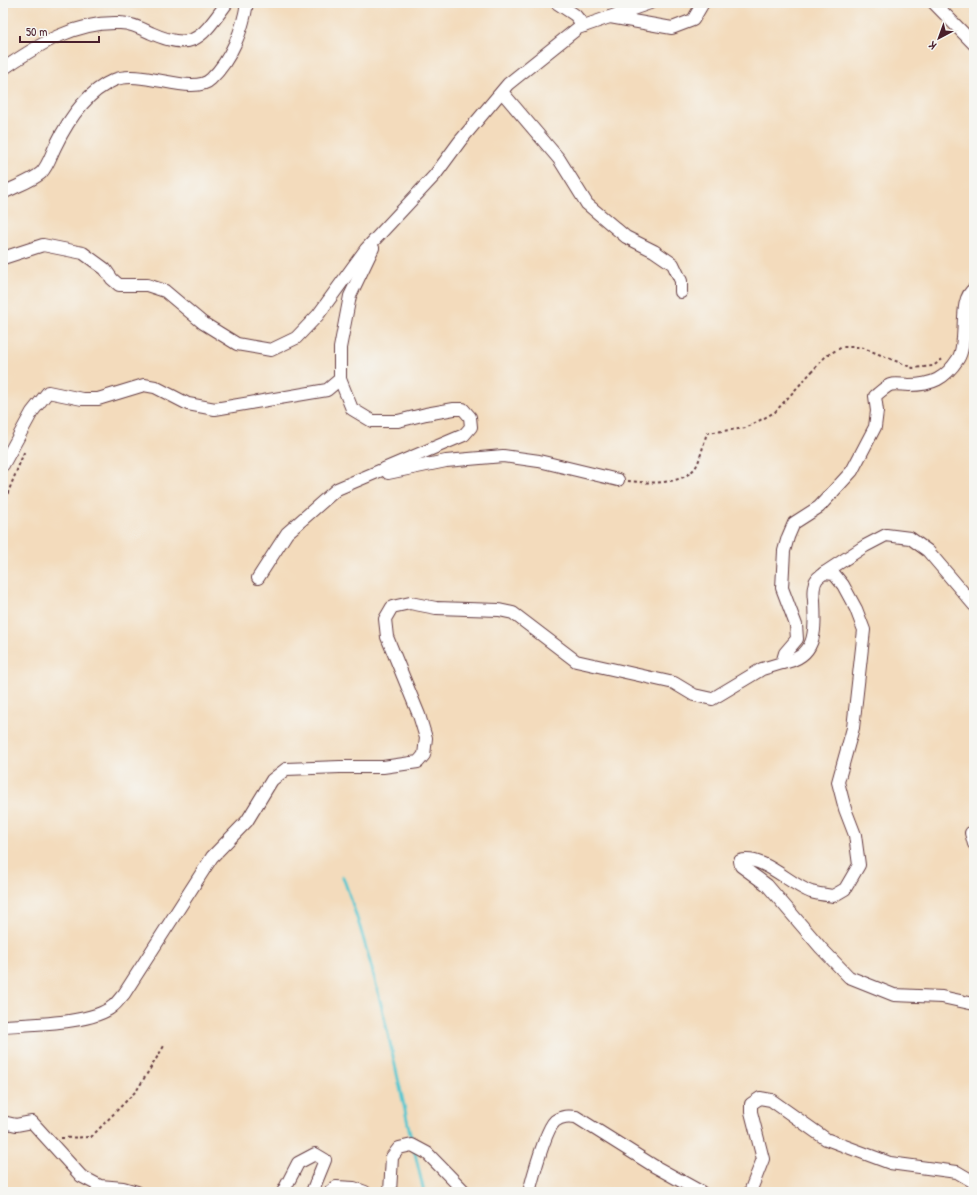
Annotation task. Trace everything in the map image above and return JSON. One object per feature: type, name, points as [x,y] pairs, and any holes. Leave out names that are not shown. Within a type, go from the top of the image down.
[{"type":"street","points":[[3,69],[43,42],[65,32],[94,25],[121,23],[147,31],[169,41],[193,41],[204,33],[227,3]]},
{"type":"street","points":[[3,192],[27,182],[42,172],[80,106],[102,86],[116,79],[137,77],[175,82],[189,86],[202,84],[211,79],[228,56],[237,39],[244,22],[247,3]]},
{"type":"street","points":[[557,3],[575,14],[584,26]]},
{"type":"street","points":[[3,258],[43,245],[83,253],[105,269],[112,279],[119,285],[147,285],[165,291],[203,323],[237,344],[271,350],[296,338],[318,315],[349,271],[381,233],[435,175],[460,141],[508,84],[578,28],[650,3]]},
{"type":"street","points":[[608,17],[672,28],[693,20],[703,3]]},
{"type":"street","points":[[934,3],[974,44]]},
{"type":"street","points":[[502,92],[559,159],[587,204],[626,237],[654,250],[673,264],[681,281],[681,292]]},
{"type":"street","points":[[258,578],[287,533],[337,489],[464,435],[471,427],[470,417],[463,409],[454,409],[398,421],[372,421],[352,409],[340,379],[340,348],[350,296],[381,233]]},
{"type":"street","points":[[782,663],[785,653],[797,639],[796,625],[782,588],[784,551],[794,523],[819,507],[852,471],[875,427],[877,411],[875,396],[890,385],[922,385],[944,376],[959,358],[965,322],[966,303],[970,292],[974,289]]},
{"type":"street","points":[[3,465],[32,412],[48,392],[82,399],[98,399],[144,384],[155,387],[188,404],[215,408],[327,390],[340,379]]},
{"type":"street","points":[[363,478],[446,461],[504,456],[539,461],[618,480]]},
{"type":"street","points":[[3,1026],[77,1020],[98,1014],[113,1007],[124,994],[212,857],[247,821],[272,780],[286,769],[383,767],[418,762],[424,755],[426,738],[419,715],[387,637],[385,619],[392,607],[410,603],[436,608],[499,610],[513,613],[576,661],[674,683],[694,695],[712,700],[762,669],[795,661],[811,646],[815,622],[813,593],[816,579],[865,546],[886,535],[910,538],[928,551],[974,605]]},
{"type":"street","points":[[824,573],[834,574],[843,585],[856,609],[864,630],[853,728],[838,782],[845,808],[855,835],[859,865],[845,889],[833,896],[810,891],[777,873],[761,862],[748,859],[740,861],[741,866],[767,885],[821,948],[849,977],[894,995],[942,997],[974,1004]]},
{"type":"street","points":[[961,591],[974,601]]},
{"type":"street","points":[[974,832],[971,834],[974,844]]},
{"type":"street","points":[[750,1192],[763,1159],[751,1112],[751,1104],[760,1098],[771,1100],[826,1139],[890,1163],[956,1172],[974,1182]]},
{"type":"street","points":[[528,1192],[546,1137],[554,1122],[565,1116],[576,1117],[654,1166],[701,1192]]},
{"type":"street","points":[[3,1122],[16,1125],[32,1122],[81,1176],[100,1186],[123,1188],[137,1192]]},
{"type":"street","points":[[390,1192],[392,1157],[399,1148],[412,1145],[427,1153],[465,1192]]},
{"type":"street","points":[[283,1192],[298,1163],[315,1154],[326,1160],[312,1192]]},
{"type":"street","points":[[330,1192],[336,1187],[354,1188],[365,1192]]},
{"type":"path","points":[[618,480],[652,484],[679,480],[695,468],[707,433],[746,428],[775,412],[826,356],[842,347],[861,347],[913,368],[933,366],[949,354]]},
{"type":"path","points":[[3,659],[5,680]]},
{"type":"path","points":[[59,1151],[54,1139],[91,1137],[136,1090],[164,1046]]},
{"type":"waterway","points":[[343,877],[374,975],[412,1142]]},
{"type":"waterway","points":[[414,1149],[424,1192]]}]
